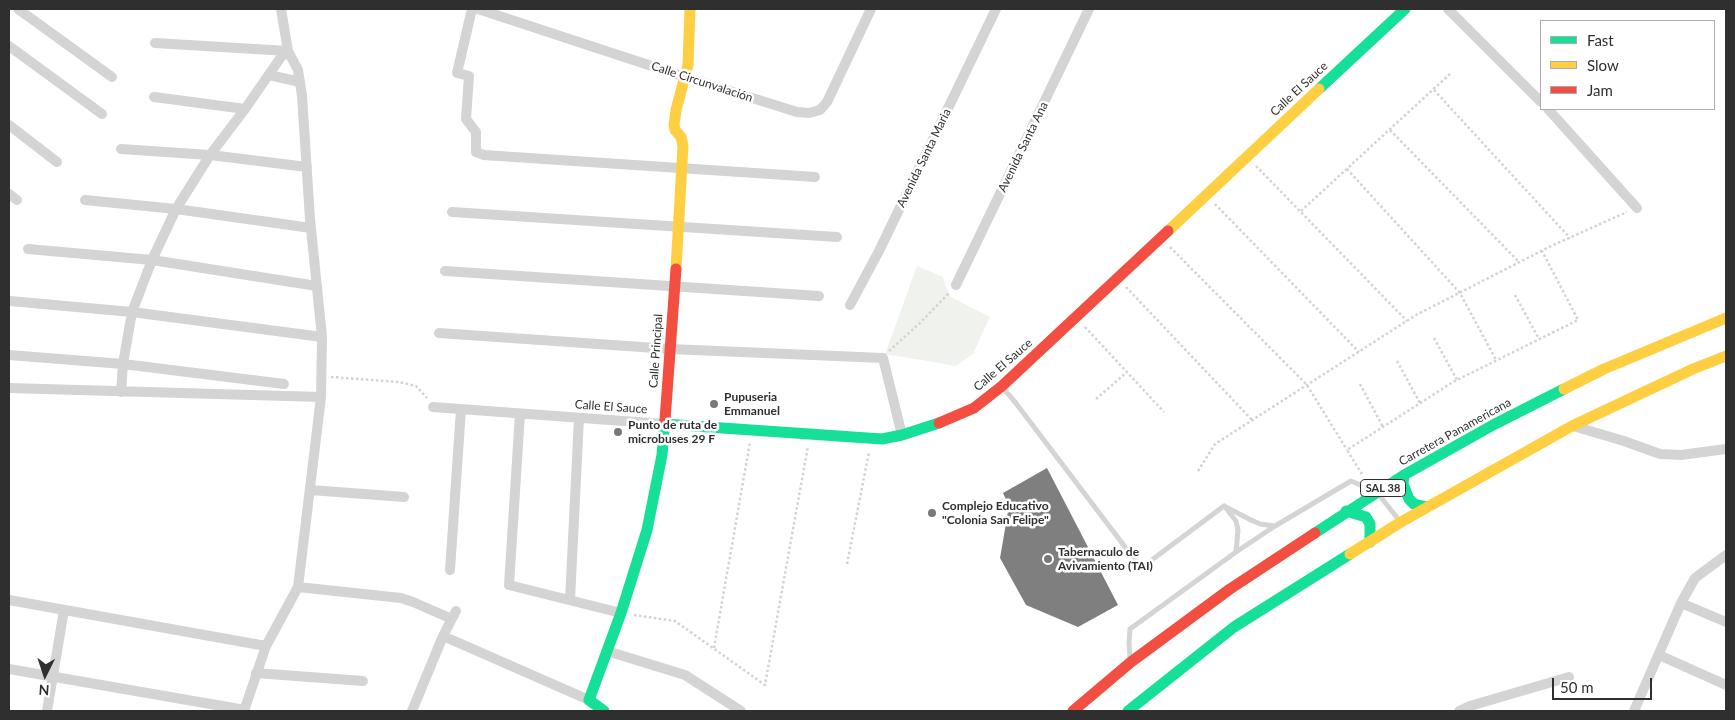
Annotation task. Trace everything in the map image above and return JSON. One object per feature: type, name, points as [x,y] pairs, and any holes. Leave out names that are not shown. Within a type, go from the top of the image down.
[{"type":"main road","name":"Calle Principal","points":[[588,700],[621,613],[647,530],[662,455],[675,286],[683,142],[677,135],[674,125],[688,64],[690,9]]},
{"type":"main road","name":"Calle El Sauce","points":[[664,424],[872,439],[902,435],[945,421],[974,408],[1002,386],[1405,9]]},
{"type":"main road","name":"Carretera Panamericana","points":[[1073,711],[1131,662],[1230,589],[1404,475],[1493,425],[1604,369],[1726,318]]},
{"type":"main road","points":[[1128,711],[1234,627],[1401,522],[1572,426],[1693,369],[1726,356]]},
{"type":"main road","points":[[1404,475],[1403,484],[1409,499],[1414,504],[1427,507]]},
{"type":"main road","points":[[1346,512],[1360,514],[1366,518],[1370,524],[1370,542]]},
{"type":"main road","points":[[1133,711],[1162,683]]},
{"type":"main road","points":[[588,700],[604,711]]},
{"type":"street","points":[[18,9],[112,77]]},
{"type":"street","points":[[9,669],[245,711],[266,646],[298,587],[321,397],[322,337],[311,228],[300,82],[298,70],[288,51],[281,9]]},
{"type":"street","points":[[472,9],[457,73],[469,76],[466,119],[476,132],[476,152],[484,155],[815,177]]},
{"type":"street","name":"Calle Circunvalación","points":[[478,9],[506,13],[685,77],[797,112],[809,113],[820,110],[827,102],[871,9]]},
{"type":"street","name":"Avenida Santa Maria","points":[[850,305],[879,251],[996,9]]},
{"type":"street","name":"Avenida Santa Ana","points":[[956,286],[1089,9]]},
{"type":"street","points":[[1448,9],[1540,101]]},
{"type":"street","points":[[155,43],[288,51]]},
{"type":"street","points":[[9,46],[102,114]]},
{"type":"street","points":[[121,392],[123,364],[132,312],[152,260],[176,209],[210,155],[246,109],[281,57],[288,51]]},
{"type":"street","points":[[269,75],[300,82]]},
{"type":"street","points":[[154,98],[246,109]]},
{"type":"street","points":[[1549,110],[1637,208]]},
{"type":"street","points":[[9,125],[57,162]]},
{"type":"street","points":[[121,149],[210,155],[307,167]]},
{"type":"street","points":[[85,200],[176,209],[311,228]]},
{"type":"street","points":[[452,212],[837,236]]},
{"type":"street","points":[[28,249],[152,260],[317,286]]},
{"type":"street","points":[[445,271],[819,296]]},
{"type":"street","points":[[10,301],[132,312],[322,337]]},
{"type":"street","points":[[439,333],[670,349],[884,358],[902,435]]},
{"type":"street","points":[[9,354],[123,364],[284,384]]},
{"type":"street","points":[[9,388],[321,397]]},
{"type":"street","name":"Calle El Sauce","points":[[433,408],[664,424]]},
{"type":"street","points":[[450,570],[461,409]]},
{"type":"street","points":[[520,414],[509,585],[621,613]]},
{"type":"street","points":[[570,600],[579,418]]},
{"type":"street","points":[[1572,426],[1660,454],[1680,455],[1726,449]]},
{"type":"street","points":[[310,490],[404,497]]},
{"type":"street","points":[[1634,711],[1695,578],[1726,555]]},
{"type":"street","points":[[298,587],[401,598],[454,615],[412,711]]},
{"type":"street","points":[[9,600],[266,646]]},
{"type":"street","points":[[1682,603],[1726,622]]},
{"type":"street","points":[[47,711],[64,610]]},
{"type":"street","points":[[444,636],[588,700]]},
{"type":"street","points":[[607,651],[685,675],[740,711]]},
{"type":"street","points":[[1659,655],[1726,685]]},
{"type":"street","points":[[256,673],[363,681]]},
{"type":"street","points":[[1458,711],[1569,677]]},
{"type":"lane","points":[[1002,386],[1141,568],[1224,506]]},
{"type":"lane","points":[[1131,662],[1130,629],[1236,552],[1275,526],[1351,481],[1376,492],[1401,522]]},
{"type":"lane","points":[[1224,506],[1260,524],[1275,526]]},
{"type":"lane","points":[[1224,506],[1236,521],[1238,530],[1236,552]]},
{"type":"path","points":[[1301,211],[1451,73]]},
{"type":"path","points":[[1434,90],[1570,238]]},
{"type":"path","points":[[1390,130],[1519,262]]},
{"type":"path","points":[[1247,157],[1407,321]]},
{"type":"path","points":[[1347,169],[1460,292],[1496,360]]},
{"type":"path","points":[[1206,195],[1359,352]]},
{"type":"path","points":[[1198,471],[1216,444],[1407,321],[1519,262],[1637,208]]},
{"type":"path","points":[[1161,237],[1307,385],[1362,474]]},
{"type":"path","points":[[1347,450],[1457,380],[1578,320],[1542,251]]},
{"type":"path","points":[[1117,278],[1252,420]]},
{"type":"path","points":[[884,358],[956,286]]},
{"type":"path","points":[[1515,295],[1539,339]]},
{"type":"path","points":[[1076,317],[1164,412]]},
{"type":"path","points":[[1434,338],[1457,380]]},
{"type":"path","points":[[1398,361],[1420,403]]},
{"type":"path","points":[[1096,399],[1127,372]]},
{"type":"path","points":[[321,376],[399,382],[416,386],[426,395],[433,408]]},
{"type":"path","points":[[1360,384],[1383,427]]},
{"type":"path","points":[[714,649],[752,431]]},
{"type":"path","points":[[621,613],[674,621],[766,685],[810,435]]},
{"type":"path","points":[[847,564],[872,439]]},
{"type":"shaded area","points":[[917,266],[943,277],[951,297],[990,317],[973,354],[956,366],[885,354]]},
{"type":"building","points":[[1047,468],[1118,605],[1078,627],[1026,605],[1000,558],[1009,506],[1003,493]]},
{"type":"traffic: fast","points":[[1319,89],[1405,9]]},
{"type":"traffic: fast","points":[[1315,533],[1404,475],[1493,425],[1564,389]]},
{"type":"traffic: fast","points":[[604,711],[589,700],[621,613],[647,530],[662,455],[665,420]]},
{"type":"traffic: fast","points":[[664,424],[882,439],[902,435],[939,423]]},
{"type":"traffic: fast","points":[[1404,475],[1403,484],[1409,499],[1414,504],[1427,507]]},
{"type":"traffic: fast","points":[[1346,511],[1366,517],[1370,524],[1370,542]]},
{"type":"traffic: fast","points":[[1128,711],[1234,627],[1350,554]]},
{"type":"traffic: slow","points":[[676,269],[683,146],[681,137],[675,130],[674,125],[688,65],[690,9]]},
{"type":"traffic: slow","points":[[1168,231],[1319,89]]},
{"type":"traffic: slow","points":[[1564,389],[1604,369],[1726,318]]},
{"type":"traffic: slow","points":[[1350,554],[1401,522],[1572,426],[1693,369],[1726,356]]},
{"type":"traffic: jam","points":[[939,423],[974,408],[1002,386],[1168,231]]},
{"type":"traffic: jam","points":[[665,420],[676,269]]},
{"type":"traffic: jam","points":[[1073,711],[1131,662],[1230,589],[1315,533]]},
{"type":"place","name":"Pupuseria Emmanuel","points":[[714,404]]},
{"type":"place","name":"Punto de ruta de microbuses 29 F","points":[[618,432]]},
{"type":"place","name":"Complejo Educativo \"Colonia San Felipe\"","points":[[932,513]]},
{"type":"place","name":"Tabernaculo de Avivamiento (TAI)","points":[[1048,559]]}]
